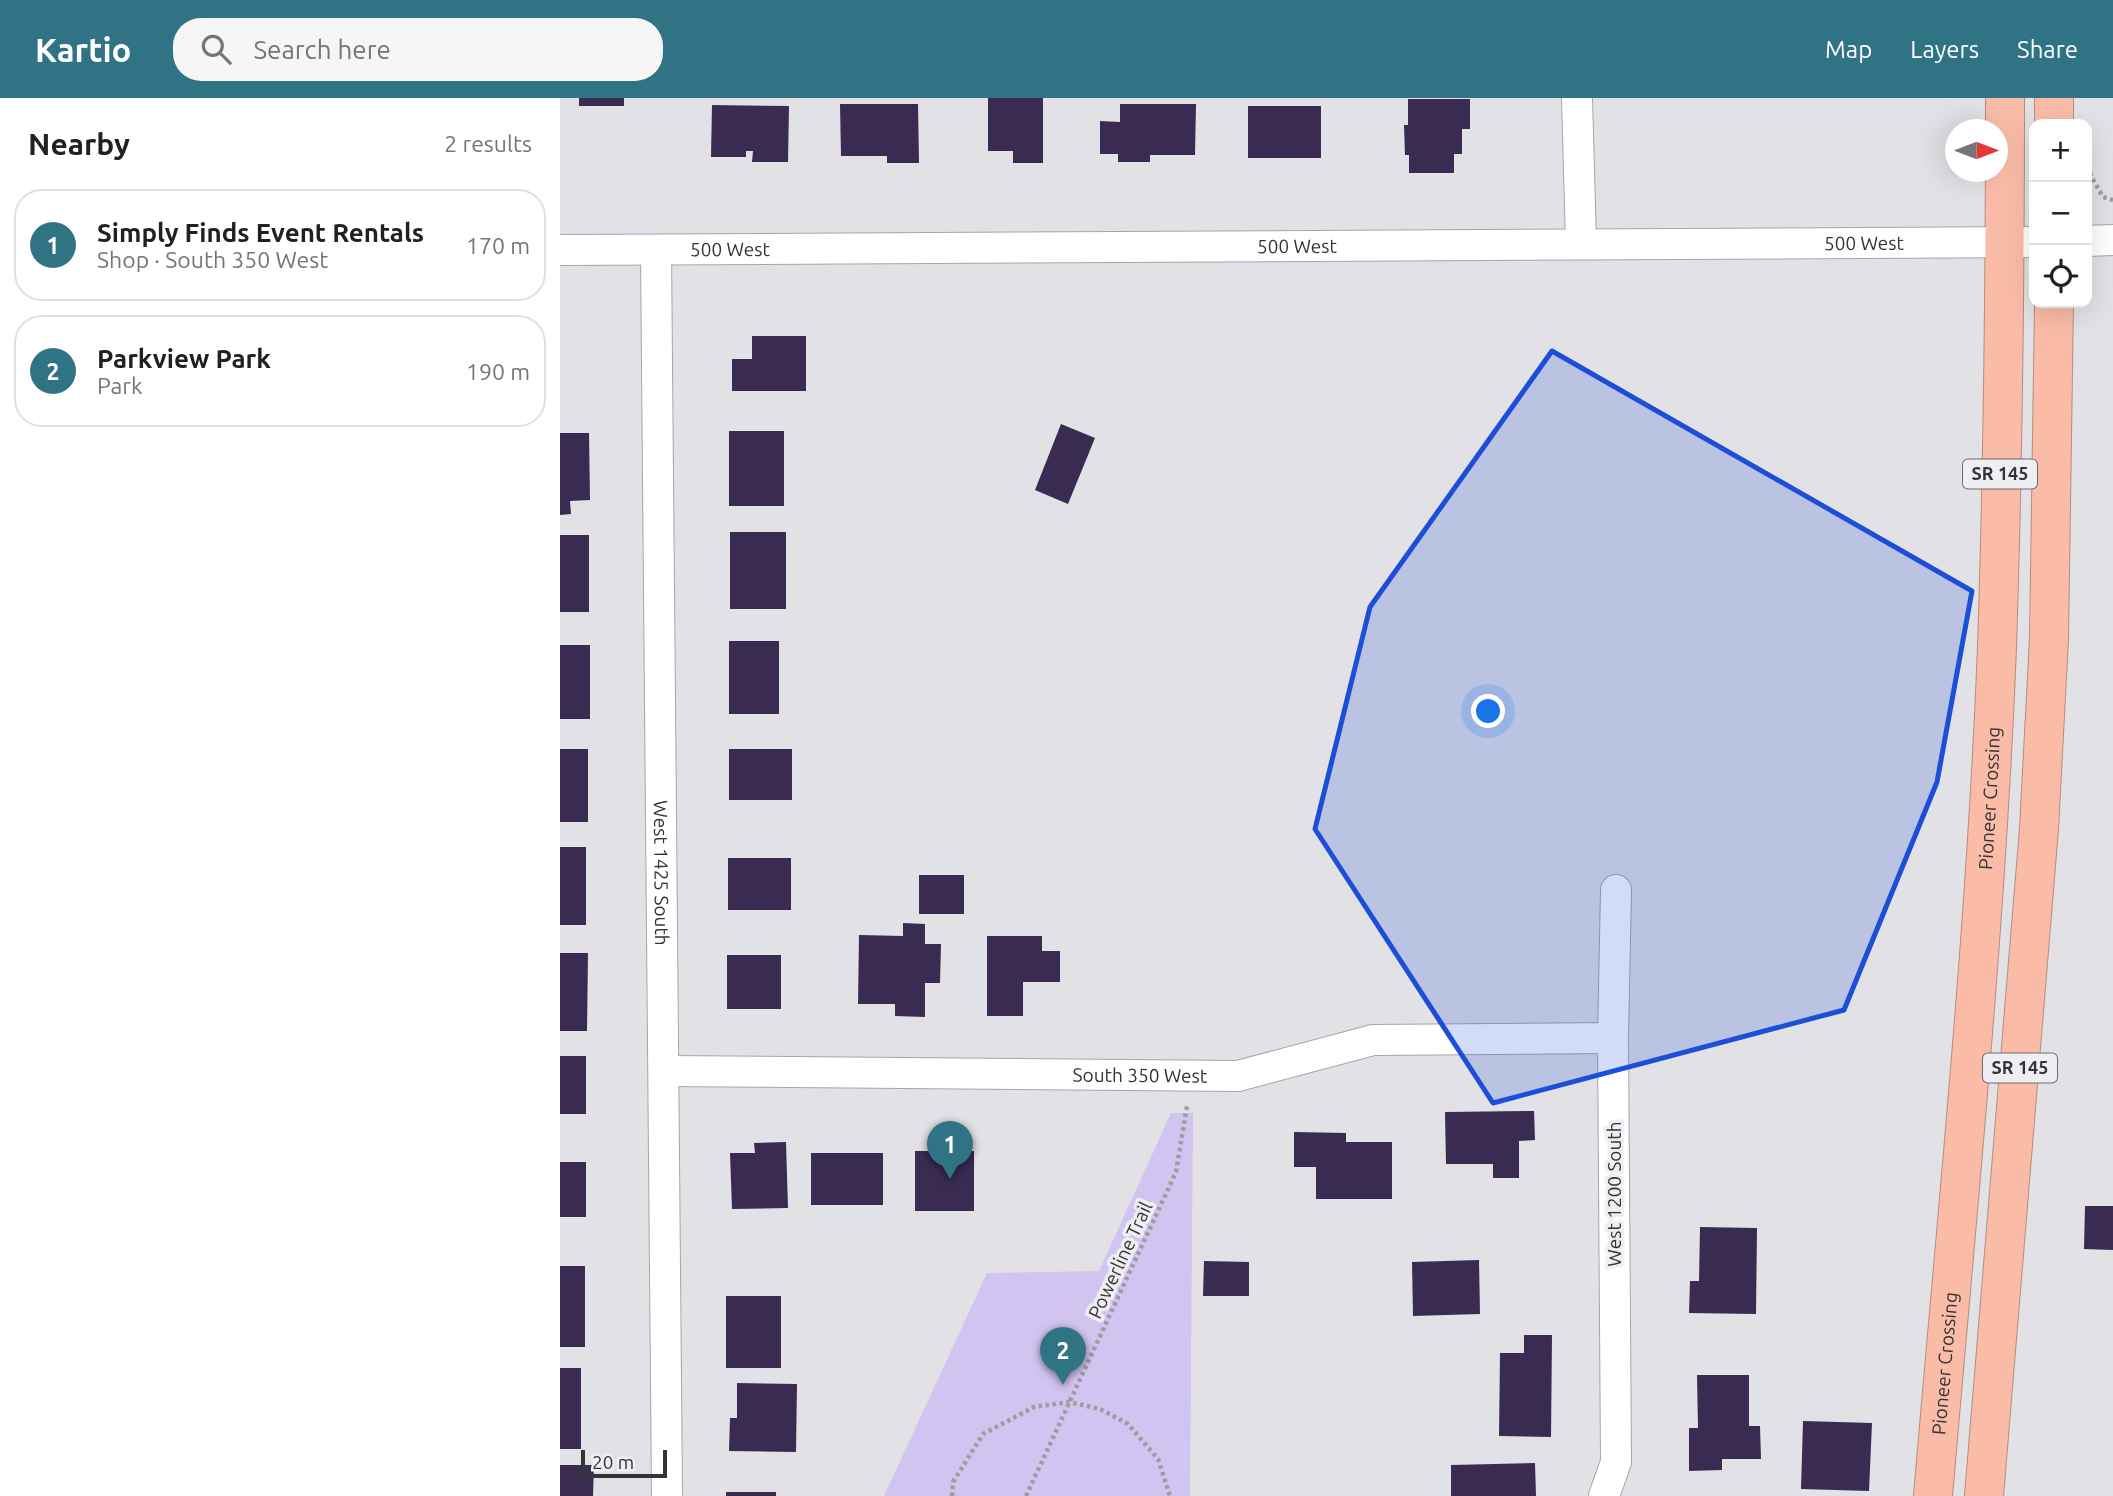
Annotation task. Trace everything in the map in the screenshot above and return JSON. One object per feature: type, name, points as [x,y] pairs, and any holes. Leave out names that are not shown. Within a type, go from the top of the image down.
[{"type":"highway","name":"Pioneer Crossing","points":[[1933,1496],[1987,814],[2019,242],[2005,98]]},
{"type":"highway","points":[[2054,98],[2054,119]]},
{"type":"highway","name":"SR 145","points":[[1983,1496],[2039,829],[2049,639],[2054,308]]},
{"type":"street","points":[[1577,98],[1581,243]]},
{"type":"street","points":[[2092,241],[2113,240]]},
{"type":"street","name":"500 West","points":[[560,250],[2019,242]]},
{"type":"street","name":"West 1425 South","points":[[656,250],[667,1496]]},
{"type":"street","name":"West 1200 South","points":[[1604,1496],[1616,1462],[1613,1038],[1616,890]]},
{"type":"street","name":"South 350 West","points":[[664,1071],[1238,1076],[1373,1040],[1613,1038]]},
{"type":"path","points":[[2092,178],[2103,197],[2113,200]]},
{"type":"path","name":"Powerline Trail","points":[[1026,1496],[1175,1172],[1187,1106]]},
{"type":"path","points":[[951,1496],[953,1482],[983,1434],[1034,1407],[1069,1402],[1100,1409],[1128,1424],[1157,1459],[1170,1496]]},
{"type":"highlighted area","points":[[1552,351],[1972,591],[1937,782],[1844,1010],[1493,1103],[1315,829],[1370,607]]},
{"type":"shaded area","points":[[1171,1113],[1193,1113],[1190,1496],[884,1496],[987,1273],[1099,1271]]},
{"type":"building","points":[[579,98],[624,98],[624,106],[579,106]]},
{"type":"building","points":[[988,98],[1043,98],[1043,163],[1013,163],[1013,151],[988,151]]},
{"type":"building","points":[[1408,99],[1470,99],[1470,129],[1462,129],[1462,154],[1454,154],[1454,173],[1409,173],[1409,155],[1405,155],[1404,125],[1408,125]]},
{"type":"building","points":[[840,104],[918,104],[919,163],[887,163],[887,156],[841,156]]},
{"type":"building","points":[[1120,104],[1196,104],[1195,155],[1150,155],[1150,162],[1118,162],[1118,154],[1100,154],[1100,121],[1120,122]]},
{"type":"building","points":[[712,105],[789,106],[788,162],[752,162],[753,151],[746,151],[746,157],[711,157]]},
{"type":"building","points":[[1248,106],[1321,106],[1321,158],[1248,158]]},
{"type":"building","points":[[752,336],[806,336],[806,391],[732,391],[732,359],[752,359]]},
{"type":"building","points":[[1061,424],[1095,438],[1068,504],[1035,490]]},
{"type":"building","points":[[729,431],[784,431],[784,506],[729,506]]},
{"type":"building","points":[[560,433],[589,433],[590,500],[570,501],[571,514],[560,515]]},
{"type":"building","points":[[730,532],[786,532],[786,609],[730,609]]},
{"type":"building","points":[[560,535],[589,535],[589,612],[560,612]]},
{"type":"building","points":[[729,641],[779,641],[779,714],[729,714]]},
{"type":"building","points":[[560,645],[590,645],[590,719],[560,719]]},
{"type":"building","points":[[560,749],[588,749],[588,822],[560,822]]},
{"type":"building","points":[[729,749],[792,749],[792,800],[729,800]]},
{"type":"building","points":[[560,847],[586,847],[586,925],[560,925]]},
{"type":"building","points":[[728,858],[791,858],[791,910],[728,910]]},
{"type":"building","points":[[919,875],[964,875],[964,914],[919,914]]},
{"type":"building","points":[[903,923],[925,924],[925,944],[941,944],[940,983],[925,983],[925,1017],[895,1016],[895,1004],[858,1004],[859,935],[903,936]]},
{"type":"building","points":[[987,936],[1042,936],[1042,951],[1060,951],[1060,982],[1023,982],[1023,1016],[987,1016]]},
{"type":"building","points":[[560,953],[588,953],[587,1031],[560,1031]]},
{"type":"building","points":[[727,955],[781,955],[781,1009],[727,1009]]},
{"type":"building","points":[[560,1056],[586,1056],[586,1114],[560,1114]]},
{"type":"building","points":[[1534,1111],[1535,1140],[1519,1141],[1519,1178],[1493,1178],[1493,1164],[1446,1164],[1445,1112]]},
{"type":"building","points":[[1294,1132],[1346,1133],[1346,1142],[1392,1142],[1392,1199],[1316,1199],[1316,1167],[1294,1167]]},
{"type":"building","points":[[786,1142],[788,1208],[732,1209],[730,1153],[755,1153],[754,1143]]},
{"type":"building","points":[[915,1151],[974,1151],[974,1211],[915,1211]]},
{"type":"building","points":[[811,1153],[883,1153],[883,1205],[811,1205]]},
{"type":"building","points":[[560,1162],[586,1162],[586,1217],[560,1217]]},
{"type":"building","points":[[2085,1206],[2113,1206],[2113,1250],[2084,1249]]},
{"type":"building","points":[[1700,1227],[1757,1228],[1756,1314],[1689,1313],[1690,1281],[1699,1281]]},
{"type":"building","points":[[1479,1260],[1480,1314],[1413,1316],[1412,1262]]},
{"type":"building","points":[[1204,1261],[1249,1262],[1249,1296],[1203,1296]]},
{"type":"building","points":[[560,1266],[585,1266],[585,1347],[560,1347]]},
{"type":"building","points":[[726,1296],[781,1296],[781,1368],[726,1368]]},
{"type":"building","points":[[1524,1335],[1552,1335],[1551,1437],[1499,1436],[1500,1353],[1524,1353]]},
{"type":"building","points":[[560,1368],[581,1368],[581,1449],[560,1449]]},
{"type":"building","points":[[1697,1375],[1749,1375],[1749,1426],[1760,1426],[1761,1459],[1722,1459],[1722,1470],[1689,1471],[1689,1428],[1698,1428]]},
{"type":"building","points":[[737,1383],[797,1384],[796,1452],[729,1451],[730,1418],[737,1418]]},
{"type":"building","points":[[1803,1421],[1872,1423],[1869,1491],[1801,1489]]},
{"type":"building","points":[[1535,1463],[1536,1496],[1451,1496],[1451,1465]]},
{"type":"building","points":[[560,1465],[594,1465],[593,1496],[560,1496]]},
{"type":"building","points":[[726,1492],[776,1492],[776,1496],[726,1496]]},
{"type":"place","name":"Simply Finds Event Rentals","points":[[950,1179]]},
{"type":"place","name":"Parkview Park","points":[[1063,1385]]}]
